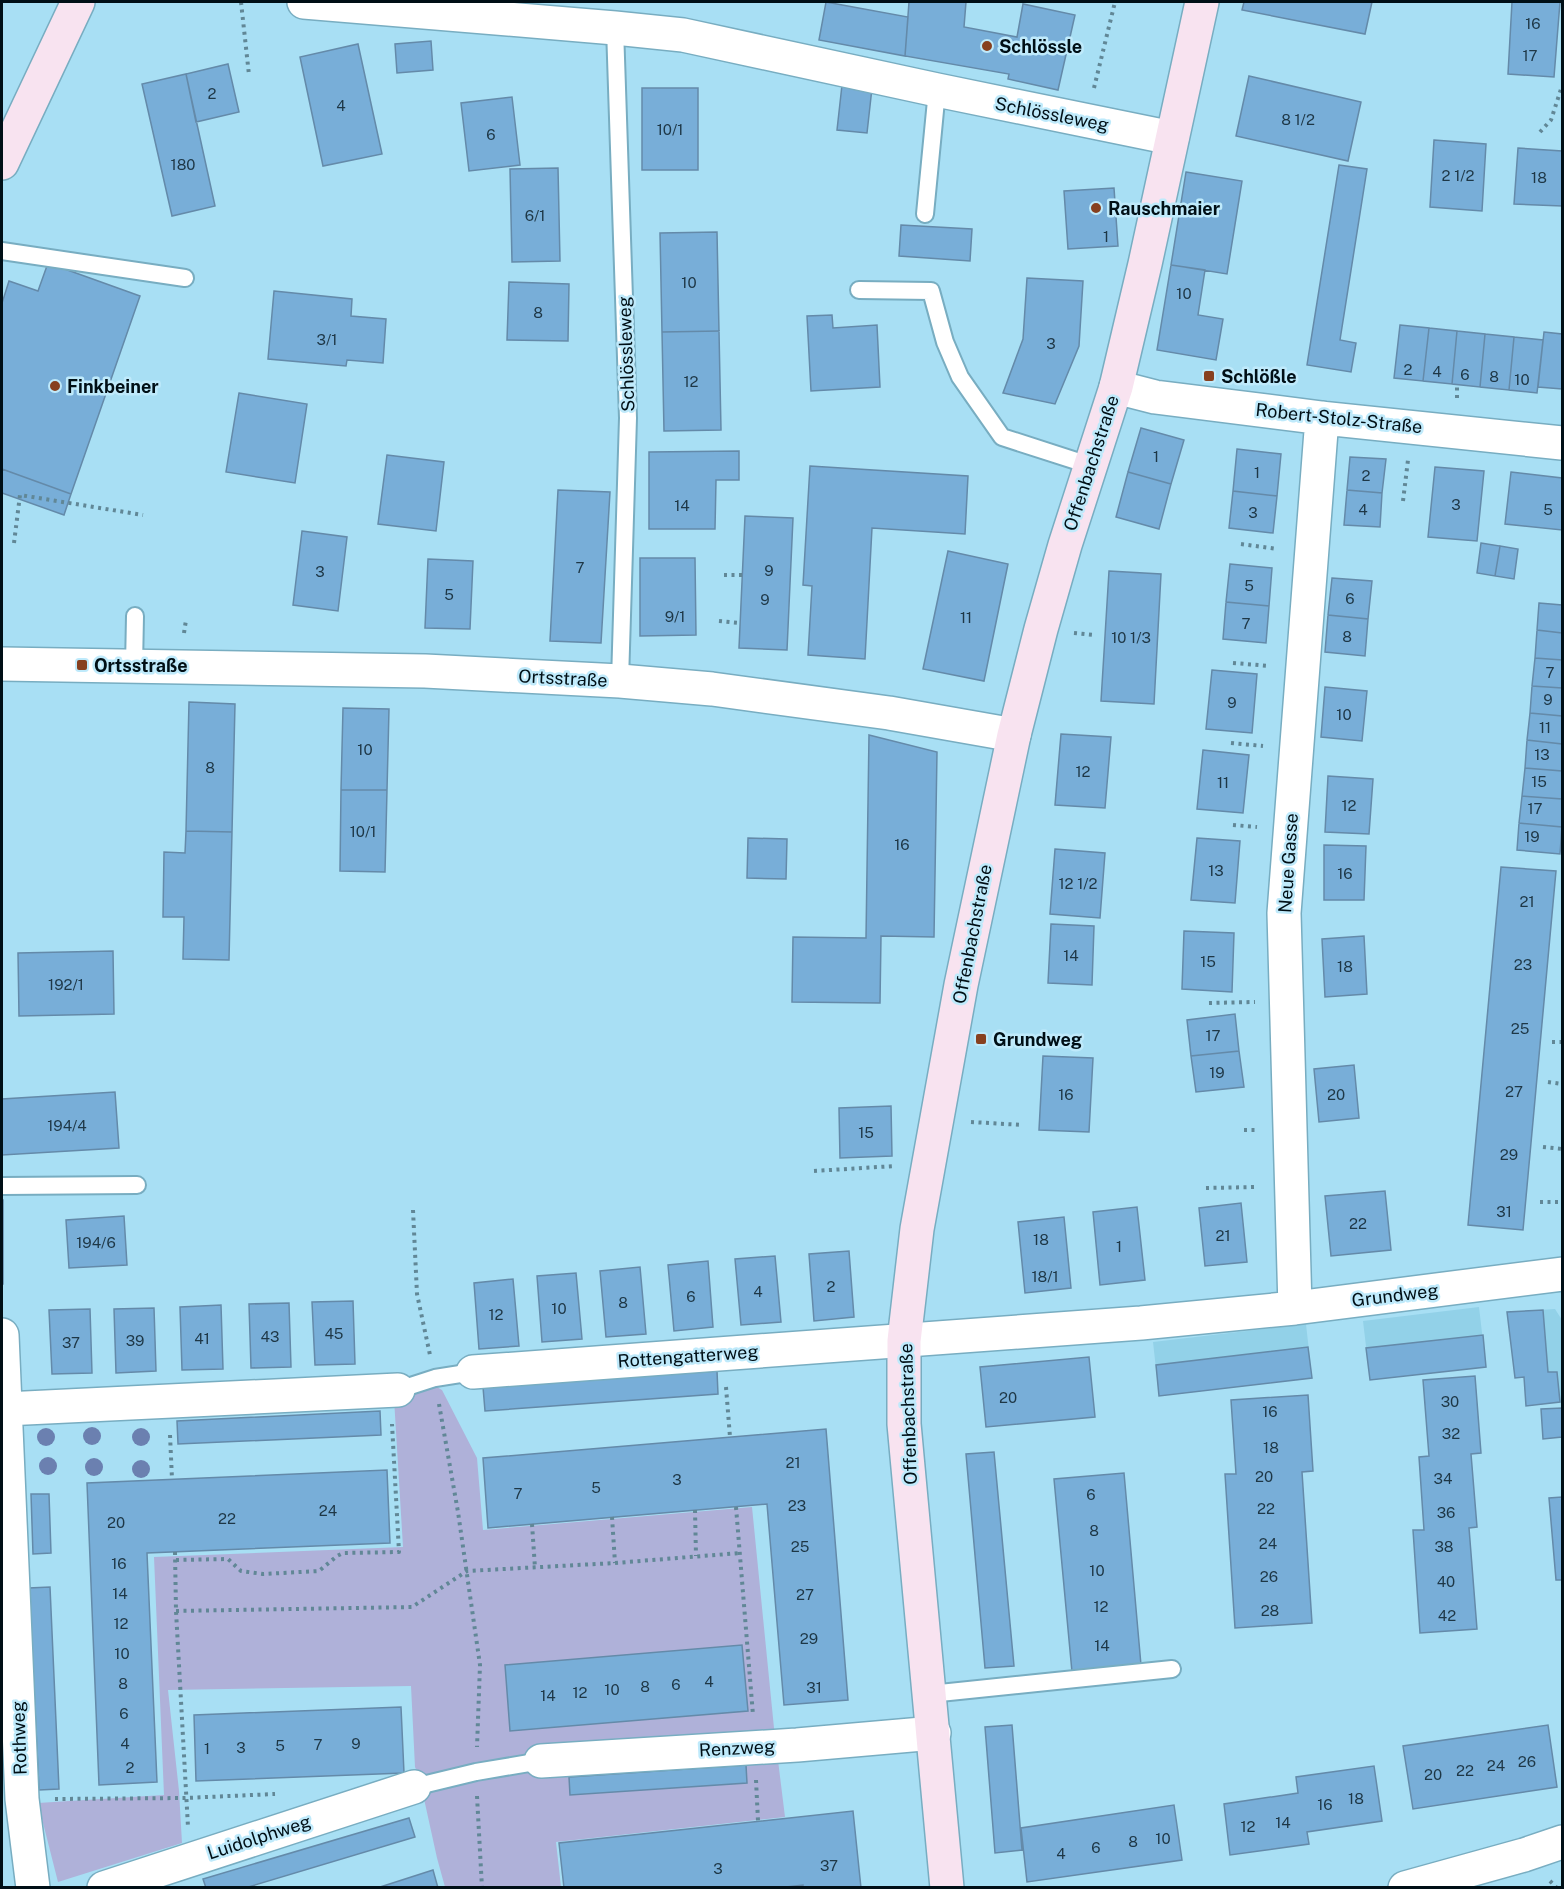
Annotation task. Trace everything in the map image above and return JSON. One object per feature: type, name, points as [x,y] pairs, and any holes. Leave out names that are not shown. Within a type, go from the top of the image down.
[{"type":"street","points":[[2,163],[78,2]]},
{"type":"street","name":"Schlössleweg","points":[[304,2],[615,27],[683,35],[1172,138]]},
{"type":"street","name":"Offenbachstraße","points":[[947,1887],[904,1424],[904,1341],[917,1229],[961,985],[1014,735],[1065,545],[1116,387],[1202,2]]},
{"type":"street","name":"Robert-Stolz-Straße","points":[[1116,387],[1155,397],[1322,418],[1563,443]]},
{"type":"street","name":"Neue Gasse","points":[[1295,1308],[1284,913],[1322,418]]},
{"type":"street","name":"Ortsstraße","points":[[2,664],[425,671],[620,681],[712,689],[889,713],[1014,735]]},
{"type":"street","name":"Grundweg","points":[[904,1341],[1295,1308],[1563,1274]]},
{"type":"street","name":"Rothweg","points":[[2,1335],[22,1799],[33,1887]]},
{"type":"street","name":"Rottengatterweg","points":[[472,1372],[904,1341]]},
{"type":"street","points":[[5,1409],[394,1390]]},
{"type":"street","name":"Renzweg","points":[[541,1761],[796,1745],[934,1733]]},
{"type":"street","name":"Luidolphweg","points":[[104,1887],[414,1787]]},
{"type":"street","points":[[1405,1887],[1563,1842]]},
{"type":"lane","name":"Schlössleweg","points":[[615,27],[628,418],[620,681]]},
{"type":"lane","points":[[926,214],[937,90]]},
{"type":"lane","points":[[2,252],[185,278]]},
{"type":"lane","points":[[859,290],[931,291],[945,342],[960,377],[1002,437],[1092,466]]},
{"type":"lane","points":[[134,666],[135,616]]},
{"type":"lane","points":[[2,1186],[137,1185]]},
{"type":"lane","points":[[394,1390],[435,1378],[472,1372]]},
{"type":"lane","points":[[930,1694],[1172,1669]]},
{"type":"lane","points":[[414,1787],[476,1772],[541,1761]]},
{"type":"path","points":[[241,2],[249,75]]},
{"type":"path","points":[[1093,93],[1115,2]]},
{"type":"path","points":[[1540,132],[1551,120],[1563,86]]},
{"type":"path","points":[[14,543],[20,495],[143,515]]},
{"type":"path","points":[[724,575],[742,575]]},
{"type":"path","points":[[184,633],[186,620]]},
{"type":"path","points":[[719,621],[740,623]]},
{"type":"path","points":[[1209,1003],[1285,1001]]},
{"type":"path","points":[[1552,1041],[1563,1042]]},
{"type":"path","points":[[1548,1082],[1563,1084]]},
{"type":"path","points":[[937,1120],[1023,1125]]},
{"type":"path","points":[[1544,1147],[1563,1149]]},
{"type":"path","points":[[814,1171],[929,1164]]},
{"type":"path","points":[[1206,1188],[1291,1186]]},
{"type":"path","points":[[1540,1202],[1563,1202]]},
{"type":"path","points":[[413,1210],[417,1294],[435,1378],[480,1665],[476,1772],[482,1887]]},
{"type":"path","points":[[723,1353],[730,1437]]},
{"type":"path","points":[[176,1560],[228,1559],[241,1571],[263,1574],[319,1571],[343,1553],[399,1552],[394,1390]]},
{"type":"path","points":[[168,1402],[172,1479]]},
{"type":"path","points":[[736,1507],[753,1719]]},
{"type":"path","points":[[695,1510],[696,1556]]},
{"type":"path","points":[[612,1517],[615,1563]]},
{"type":"path","points":[[532,1524],[535,1568]]},
{"type":"path","points":[[175,1552],[185,1798]]},
{"type":"path","points":[[176,1611],[412,1607],[467,1571],[740,1553]]},
{"type":"path","points":[[22,1799],[185,1798],[277,1794]]},
{"type":"shaded area","points":[[1479,1307],[1486,1367],[1370,1380],[1363,1321]]},
{"type":"shaded area","points":[[1555,1309],[1562,1320],[1562,1402],[1526,1406],[1524,1377],[1515,1378],[1507,1312]]},
{"type":"shaded area","points":[[1306,1324],[1312,1378],[1159,1396],[1153,1342]]},
{"type":"shaded area","points":[[421,1378],[442,1390],[477,1458],[483,1530],[752,1507],[785,1817],[556,1842],[561,1887],[445,1887],[415,1767],[411,1686],[168,1690],[182,1843],[58,1882],[38,1803],[164,1795],[154,1557],[403,1547],[393,1382]]},
{"type":"building","points":[[826,2],[908,17],[905,56],[819,40]]},
{"type":"building","name":"Schlössle","points":[[909,2],[966,2],[964,27],[1017,37],[1023,4],[1075,15],[1058,90],[1008,79],[1009,74],[905,56]]},
{"type":"building","points":[[1244,2],[1372,2],[1365,34],[1242,10]]},
{"type":"building","points":[[1512,2],[1560,2],[1554,77],[1508,74]]},
{"type":"building","points":[[431,41],[433,70],[397,73],[395,44]]},
{"type":"building","points":[[358,44],[382,154],[323,166],[300,57]]},
{"type":"building","points":[[228,64],[239,112],[196,122],[186,74]]},
{"type":"building","points":[[186,74],[215,206],[172,216],[142,84]]},
{"type":"building","points":[[1249,76],[1361,102],[1348,161],[1236,136]]},
{"type":"building","points":[[842,85],[872,88],[867,133],[837,130]]},
{"type":"building","points":[[642,88],[698,88],[698,170],[642,170]]},
{"type":"building","points":[[512,97],[520,165],[469,171],[461,103]]},
{"type":"building","points":[[1434,140],[1486,144],[1482,211],[1430,207]]},
{"type":"building","points":[[1518,148],[1562,151],[1562,206],[1514,204]]},
{"type":"building","points":[[1339,165],[1367,169],[1340,340],[1356,343],[1351,372],[1307,365]]},
{"type":"building","points":[[558,168],[560,261],[512,262],[510,169]]},
{"type":"building","points":[[1186,172],[1242,181],[1227,274],[1171,265]]},
{"type":"building","points":[[1114,188],[1118,246],[1068,249],[1064,191]]},
{"type":"building","points":[[901,225],[972,229],[970,261],[899,256]]},
{"type":"building","points":[[717,232],[719,331],[662,332],[660,233]]},
{"type":"building","name":"Finkbeiner","points":[[48,263],[140,296],[71,494],[2,469],[2,303],[9,281],[38,291]]},
{"type":"building","points":[[1171,265],[1205,270],[1198,315],[1223,319],[1216,360],[1157,350]]},
{"type":"building","points":[[1027,278],[1083,281],[1079,346],[1055,404],[1003,393],[1023,339]]},
{"type":"building","points":[[509,282],[569,284],[568,341],[507,340]]},
{"type":"building","points":[[274,291],[352,299],[351,316],[386,319],[383,363],[347,360],[346,366],[268,359]]},
{"type":"building","points":[[832,315],[833,328],[877,325],[880,387],[811,391],[807,316]]},
{"type":"building","points":[[1400,325],[1429,328],[1423,381],[1394,378]]},
{"type":"building","points":[[1429,328],[1457,331],[1452,384],[1423,381]]},
{"type":"building","points":[[719,331],[721,430],[664,431],[662,332]]},
{"type":"building","points":[[1457,331],[1485,334],[1480,387],[1452,384]]},
{"type":"building","points":[[1544,332],[1562,334],[1562,389],[1538,387]]},
{"type":"building","points":[[1485,334],[1514,337],[1509,390],[1480,387]]},
{"type":"building","points":[[1514,337],[1543,340],[1537,393],[1509,390]]},
{"type":"building","points":[[239,393],[307,404],[295,483],[226,472]]},
{"type":"building","points":[[1141,428],[1184,440],[1171,484],[1128,472]]},
{"type":"building","points":[[1237,449],[1281,454],[1277,496],[1233,491]]},
{"type":"building","points":[[739,451],[739,480],[716,480],[715,529],[649,529],[649,452]]},
{"type":"building","points":[[387,455],[444,462],[436,531],[378,524]]},
{"type":"building","points":[[1350,457],[1386,459],[1382,493],[1347,490]]},
{"type":"building","points":[[810,466],[968,476],[965,534],[872,528],[865,659],[808,655],[812,586],[803,585]]},
{"type":"building","points":[[1435,467],[1484,471],[1477,541],[1428,537]]},
{"type":"building","points":[[2,469],[71,494],[64,515],[2,493]]},
{"type":"building","points":[[1128,472],[1171,484],[1159,529],[1116,517]]},
{"type":"building","points":[[1511,472],[1562,478],[1562,530],[1505,524]]},
{"type":"building","points":[[558,490],[610,492],[601,643],[550,641]]},
{"type":"building","points":[[1347,490],[1382,493],[1380,527],[1344,525]]},
{"type":"building","points":[[1233,491],[1277,496],[1273,533],[1229,528]]},
{"type":"building","points":[[745,516],[793,518],[787,650],[739,648]]},
{"type":"building","points":[[302,531],[347,537],[338,611],[293,605]]},
{"type":"building","points":[[1481,543],[1500,546],[1495,576],[1477,573]]},
{"type":"building","points":[[1500,546],[1518,549],[1514,579],[1495,576]]},
{"type":"building","points":[[948,551],[1008,564],[984,681],[923,669]]},
{"type":"building","points":[[640,558],[695,558],[696,635],[640,636]]},
{"type":"building","points":[[428,559],[473,561],[470,629],[425,628]]},
{"type":"building","points":[[1230,564],[1272,568],[1269,606],[1226,602]]},
{"type":"building","points":[[1109,571],[1161,574],[1154,704],[1101,701]]},
{"type":"building","points":[[1332,578],[1372,581],[1368,619],[1328,615]]},
{"type":"building","points":[[1226,602],[1269,606],[1266,643],[1223,639]]},
{"type":"building","points":[[1539,603],[1562,605],[1562,633],[1537,630]]},
{"type":"building","points":[[1328,615],[1368,619],[1365,656],[1325,652]]},
{"type":"building","points":[[1537,630],[1562,633],[1562,660],[1535,658]]},
{"type":"building","points":[[1535,658],[1562,660],[1562,688],[1532,686]]},
{"type":"building","points":[[1212,670],[1257,674],[1252,733],[1206,729]]},
{"type":"building","points":[[1532,686],[1562,688],[1562,716],[1530,713]]},
{"type":"building","points":[[1325,687],[1367,691],[1362,741],[1321,737]]},
{"type":"building","points":[[189,702],[235,704],[232,832],[186,831]]},
{"type":"building","points":[[343,708],[389,709],[387,790],[341,790]]},
{"type":"building","points":[[1530,713],[1562,716],[1562,744],[1527,740]]},
{"type":"building","points":[[1061,734],[1111,737],[1105,808],[1055,805]]},
{"type":"building","points":[[869,735],[937,752],[934,937],[881,936],[880,1003],[792,1002],[793,937],[866,938]]},
{"type":"building","points":[[1527,740],[1562,744],[1562,771],[1525,768]]},
{"type":"building","points":[[1203,750],[1249,755],[1243,813],[1197,809]]},
{"type":"building","points":[[1525,768],[1562,771],[1562,799],[1522,796]]},
{"type":"building","points":[[1328,776],[1373,779],[1369,834],[1325,832]]},
{"type":"building","points":[[341,790],[387,790],[385,872],[340,871]]},
{"type":"building","points":[[1522,796],[1562,799],[1562,827],[1519,823]]},
{"type":"building","points":[[1519,823],[1562,827],[1560,854],[1517,850]]},
{"type":"building","points":[[186,831],[232,832],[229,960],[183,959],[184,917],[163,917],[164,852],[185,853]]},
{"type":"building","points":[[748,838],[787,839],[786,879],[747,878]]},
{"type":"building","points":[[1197,838],[1240,841],[1235,903],[1191,900]]},
{"type":"building","points":[[1324,845],[1366,846],[1364,900],[1324,900]]},
{"type":"building","points":[[1055,849],[1105,853],[1100,918],[1050,914]]},
{"type":"building","points":[[1501,867],[1556,871],[1523,1230],[1468,1225]]},
{"type":"building","points":[[1051,924],[1094,926],[1092,985],[1048,983]]},
{"type":"building","points":[[1184,931],[1234,933],[1232,992],[1182,989]]},
{"type":"building","points":[[1364,936],[1367,994],[1325,997],[1322,939]]},
{"type":"building","points":[[113,951],[114,1014],[19,1016],[18,953]]},
{"type":"building","points":[[1235,1014],[1239,1051],[1191,1056],[1187,1020]]},
{"type":"building","points":[[1239,1051],[1244,1087],[1196,1092],[1191,1056]]},
{"type":"building","points":[[1043,1056],[1093,1058],[1089,1132],[1039,1130]]},
{"type":"building","points":[[1354,1065],[1359,1118],[1319,1122],[1314,1069]]},
{"type":"building","points":[[115,1092],[119,1148],[2,1155],[2,1099]]},
{"type":"building","points":[[891,1106],[892,1156],[840,1158],[839,1108]]},
{"type":"building","points":[[1385,1191],[1391,1250],[1331,1256],[1325,1196]]},
{"type":"building","points":[[3,1200],[3,1284],[2,1284]]},
{"type":"building","points":[[1241,1203],[1247,1262],[1205,1266],[1199,1208]]},
{"type":"building","points":[[1137,1207],[1145,1280],[1100,1285],[1093,1212]]},
{"type":"building","points":[[124,1216],[127,1265],[69,1268],[66,1220]]},
{"type":"building","points":[[1064,1217],[1071,1288],[1025,1293],[1018,1222]]},
{"type":"building","points":[[849,1251],[854,1317],[814,1321],[809,1254]]},
{"type":"building","points":[[775,1256],[781,1322],[741,1325],[735,1259]]},
{"type":"building","points":[[708,1261],[713,1327],[674,1331],[668,1265]]},
{"type":"building","points":[[640,1267],[646,1334],[606,1337],[600,1271]]},
{"type":"building","points":[[576,1273],[582,1339],[542,1342],[537,1276]]},
{"type":"building","points":[[513,1279],[519,1346],[479,1349],[474,1283]]},
{"type":"building","points":[[353,1301],[355,1364],[315,1365],[312,1302]]},
{"type":"building","points":[[289,1303],[291,1367],[251,1368],[249,1304]]},
{"type":"building","points":[[221,1305],[223,1369],[182,1370],[180,1307]]},
{"type":"building","points":[[154,1308],[156,1371],[116,1373],[114,1309]]},
{"type":"building","points":[[90,1309],[92,1373],[52,1374],[49,1310]]},
{"type":"building","points":[[1543,1310],[1548,1372],[1557,1372],[1560,1402],[1526,1406],[1524,1377],[1515,1378],[1507,1312]]},
{"type":"building","points":[[1483,1335],[1486,1367],[1370,1380],[1366,1348]]},
{"type":"building","points":[[1308,1347],[1312,1378],[1159,1396],[1156,1365]]},
{"type":"building","points":[[1089,1357],[1095,1417],[986,1427],[980,1367]]},
{"type":"building","points":[[717,1371],[718,1394],[485,1411],[483,1387]]},
{"type":"building","points":[[1475,1376],[1481,1453],[1471,1454],[1477,1527],[1469,1528],[1477,1629],[1420,1633],[1413,1530],[1424,1530],[1419,1457],[1429,1456],[1423,1380]]},
{"type":"building","points":[[1308,1395],[1313,1471],[1302,1472],[1312,1623],[1235,1628],[1225,1474],[1236,1474],[1231,1400]]},
{"type":"building","points":[[1562,1408],[1562,1437],[1543,1439],[1541,1409]]},
{"type":"building","points":[[380,1411],[381,1435],[178,1444],[177,1421]]},
{"type":"building","points":[[826,1429],[848,1700],[784,1705],[767,1504],[488,1528],[483,1458]]},
{"type":"building","points":[[994,1452],[1014,1666],[985,1668],[966,1454]]},
{"type":"building","points":[[387,1470],[390,1543],[147,1553],[157,1782],[99,1785],[87,1483]]},
{"type":"building","points":[[1124,1473],[1141,1665],[1072,1672],[1054,1479]]},
{"type":"building","points":[[31,1494],[49,1494],[51,1553],[33,1554]]},
{"type":"building","points":[[1562,1497],[1562,1580],[1556,1580],[1549,1498]]},
{"type":"building","points":[[50,1587],[59,1789],[39,1790],[29,1588]]},
{"type":"building","points":[[742,1645],[748,1711],[510,1731],[505,1665]]},
{"type":"building","points":[[401,1707],[404,1773],[196,1781],[194,1715]]},
{"type":"building","points":[[1012,1725],[1022,1850],[995,1853],[985,1727]]},
{"type":"building","points":[[1548,1725],[1557,1787],[1413,1809],[1403,1746]]},
{"type":"building","points":[[746,1765],[747,1783],[570,1795],[569,1777]]},
{"type":"building","points":[[1374,1766],[1382,1821],[1307,1832],[1309,1844],[1230,1855],[1224,1804],[1298,1793],[1296,1777]]},
{"type":"building","points":[[1174,1805],[1182,1860],[1027,1882],[1021,1828]]},
{"type":"building","points":[[853,1811],[861,1888],[803,1888],[803,1885],[777,1888],[564,1888],[559,1843]]},
{"type":"building","points":[[409,1818],[415,1837],[245,1888],[206,1888],[203,1879]]},
{"type":"building","points":[[433,1870],[438,1888],[377,1888]]},
{"type":"place","name":"Schlössle","points":[[987,46]]},
{"type":"place","name":"Rauschmaier","points":[[1096,208]]},
{"type":"place","name":"Schlößle","points":[[1209,376]]},
{"type":"place","name":"Finkbeiner","points":[[55,386]]},
{"type":"place","name":"Ortsstraße","points":[[82,665]]},
{"type":"place","name":"Grundweg","points":[[981,1039]]}]
